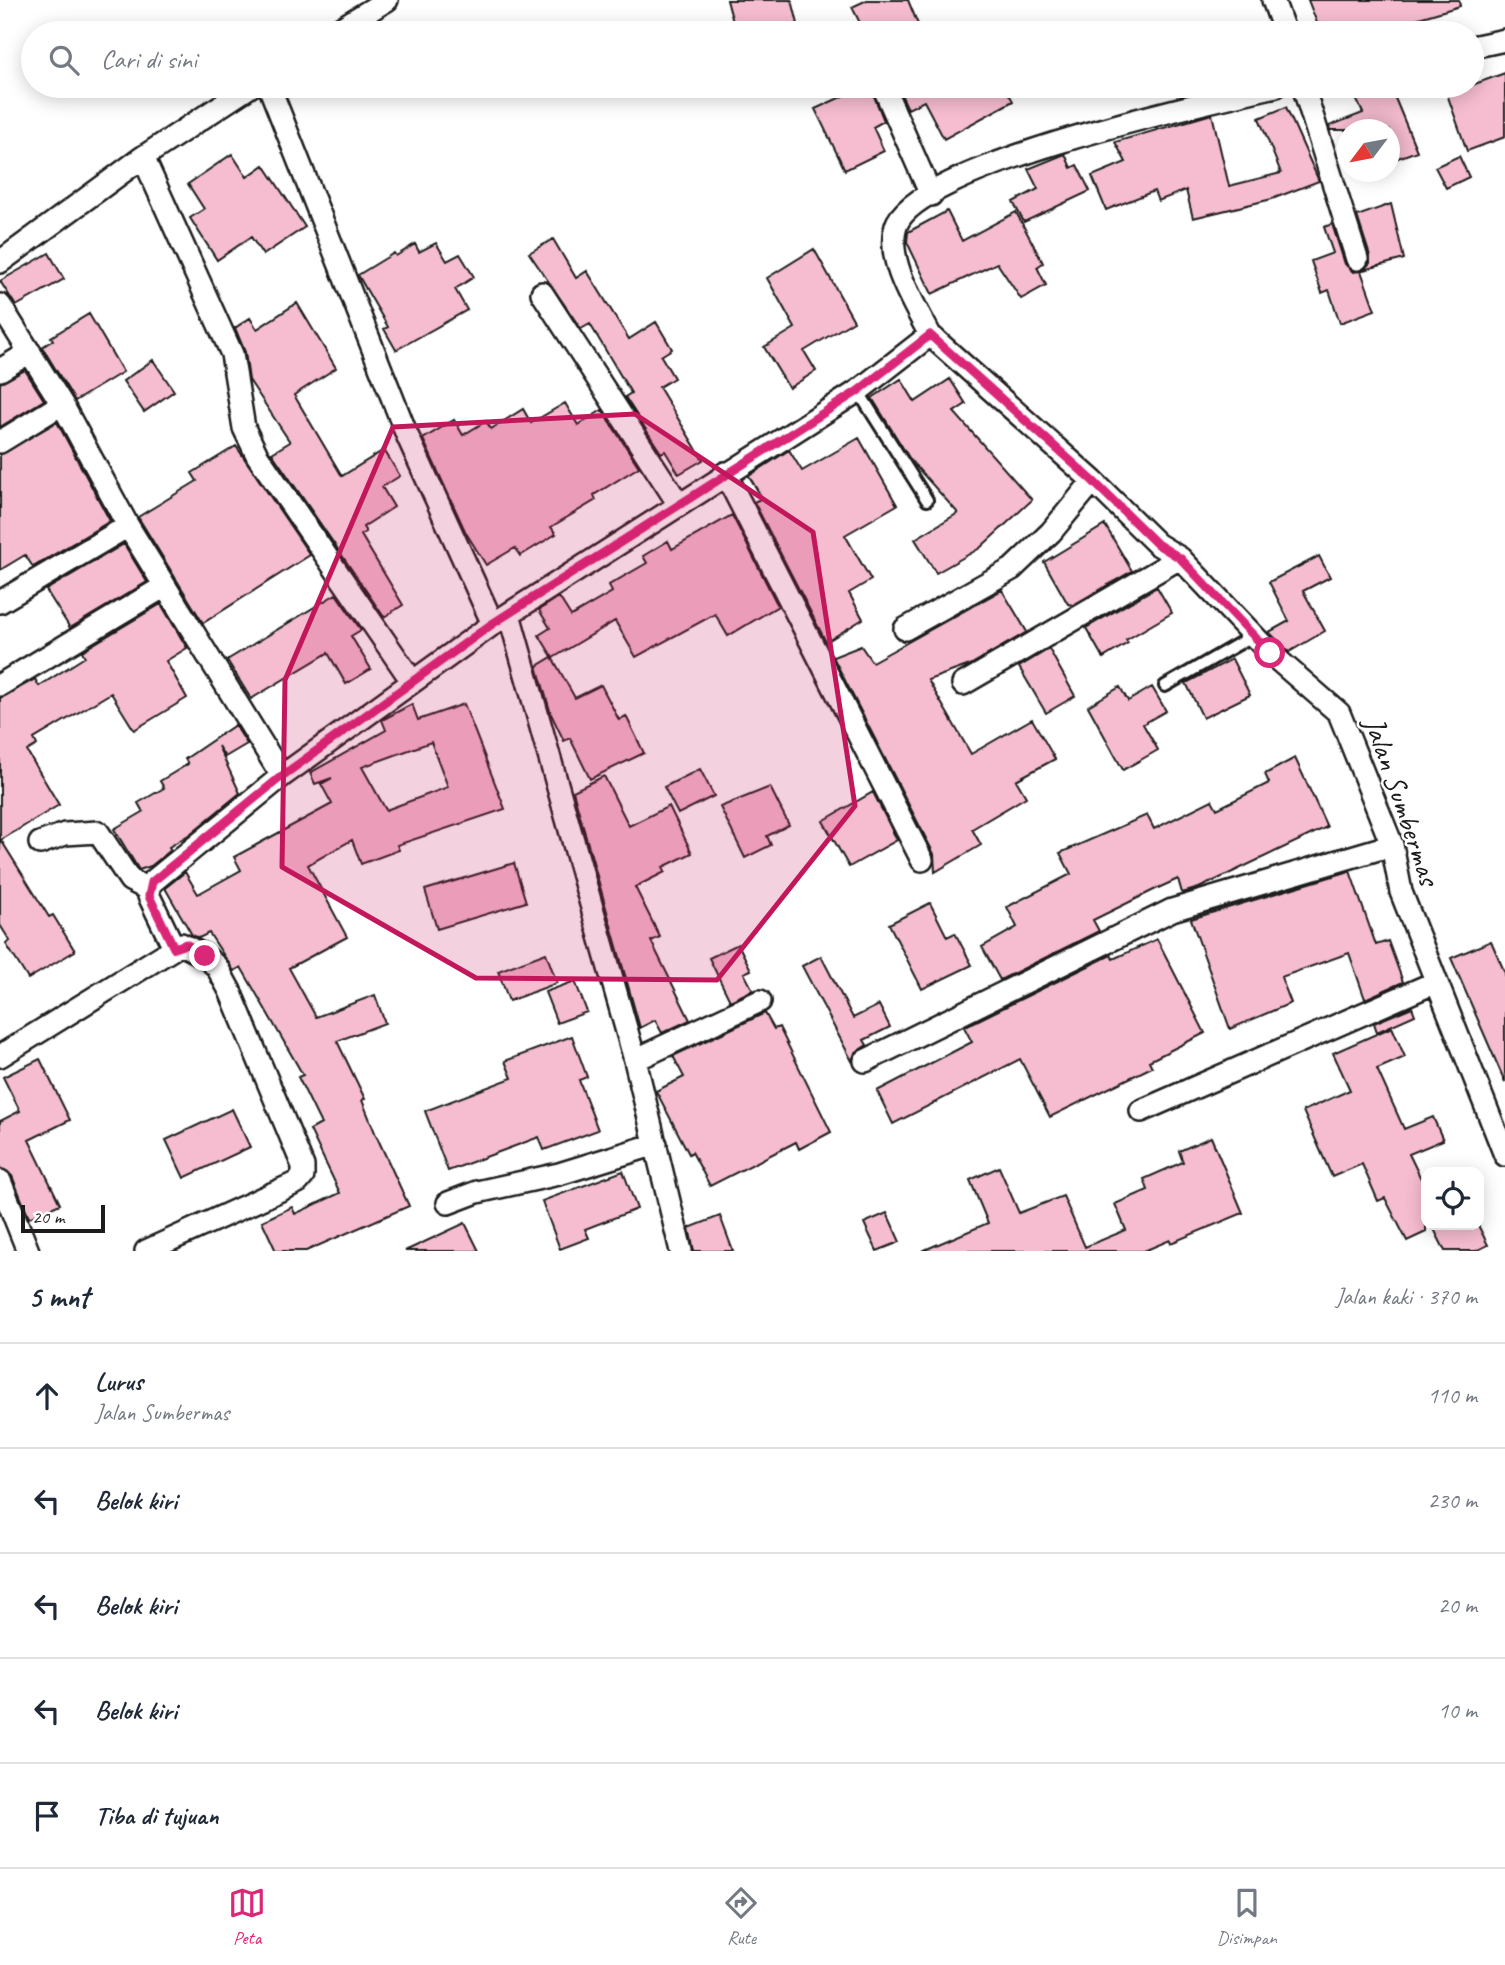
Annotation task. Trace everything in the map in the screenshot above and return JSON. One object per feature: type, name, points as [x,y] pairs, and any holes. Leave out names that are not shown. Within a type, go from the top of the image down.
[{"type":"street","points":[[353,21],[387,0]]},
{"type":"street","points":[[1273,0],[1281,21]]},
{"type":"street","points":[[1484,44],[1505,40]]},
{"type":"street","points":[[0,262],[143,157],[233,98]]},
{"type":"street","points":[[274,98],[407,435],[501,619],[635,1060],[681,1251]]},
{"type":"street","points":[[888,98],[931,195]]},
{"type":"street","points":[[148,889],[152,882],[282,776],[412,681],[501,619],[725,472],[858,391],[930,335],[892,244],[896,223],[906,208],[974,172],[1120,122],[1224,98]]},
{"type":"street","points":[[1307,98],[1357,259]]},
{"type":"street","points":[[143,157],[232,354],[244,428],[257,455],[412,681]]},
{"type":"street","points":[[542,293],[678,503]]},
{"type":"street","points":[[0,305],[62,404],[128,526],[282,776]]},
{"type":"street","name":"Jalan Sumbermas","points":[[930,335],[1093,481],[1157,544],[1180,558],[1254,635],[1339,713],[1392,845],[1401,892],[1505,1155]]},
{"type":"street","points":[[0,370],[30,352]]},
{"type":"street","points":[[0,442],[62,404]]},
{"type":"street","points":[[725,472],[922,860]]},
{"type":"street","points":[[905,629],[1012,569],[1051,532],[1093,481]]},
{"type":"street","points":[[0,603],[128,526]]},
{"type":"street","points":[[963,684],[1180,558]]},
{"type":"street","points":[[0,685],[165,586]]},
{"type":"street","points":[[40,843],[65,834],[97,832],[130,880],[148,889],[174,948]]},
{"type":"street","points":[[865,1060],[1172,910],[1392,845]]},
{"type":"street","points":[[5,1051],[174,948],[186,944],[217,967],[230,991],[303,1166],[303,1176],[298,1182],[146,1251]]},
{"type":"street","points":[[1141,1111],[1436,982]]},
{"type":"street","points":[[635,1060],[760,1001]]},
{"type":"street","points":[[448,1203],[477,1192],[559,1174],[656,1144]]},
{"type":"street","points":[[0,1181],[28,1251]]},
{"type":"lane","points":[[858,391],[927,500]]},
{"type":"lane","points":[[1165,686],[1254,635]]},
{"type":"highlighted area","points":[[635,414],[813,532],[855,806],[717,980],[476,978],[282,867],[285,680],[393,427]]},
{"type":"building","points":[[727,0],[792,0],[797,21],[733,21]]},
{"type":"building","points":[[867,0],[908,0],[917,21],[859,21],[852,7]]},
{"type":"building","points":[[1308,0],[1459,0],[1460,6],[1409,21],[1316,21]]},
{"type":"building","points":[[1505,73],[1505,137],[1467,151],[1448,98],[1484,98],[1484,81]]},
{"type":"building","points":[[839,98],[875,98],[884,121],[873,127],[884,151],[845,170],[815,109]]},
{"type":"building","points":[[903,98],[1011,98],[1013,101],[944,139],[924,101],[908,109]]},
{"type":"building","points":[[1356,98],[1395,98],[1417,151],[1400,157],[1400,119],[1347,119],[1363,113]]},
{"type":"building","points":[[1286,107],[1319,181],[1272,199],[1193,218],[1186,190],[1158,201],[1154,191],[1106,210],[1092,176],[1126,162],[1115,142],[1212,114],[1229,186],[1281,173],[1259,118]]},
{"type":"building","points":[[1337,123],[1337,130],[1330,130],[1329,126]]},
{"type":"building","points":[[232,154],[247,177],[264,165],[305,227],[263,255],[251,237],[217,260],[190,218],[204,209],[188,184]]},
{"type":"building","points":[[1065,154],[1071,168],[1077,165],[1090,191],[1024,222],[1013,202],[1038,189],[1028,169]]},
{"type":"building","points":[[1459,156],[1469,177],[1446,188],[1435,167]]},
{"type":"building","points":[[1391,204],[1404,259],[1363,270],[1370,263],[1370,256],[1357,216]]},
{"type":"building","points":[[947,211],[962,241],[1016,212],[1043,263],[1037,267],[1046,285],[1021,299],[997,263],[932,294],[907,242],[908,232]]},
{"type":"building","points":[[1332,224],[1345,264],[1353,272],[1361,271],[1375,310],[1340,323],[1329,290],[1322,293],[1311,261],[1333,253],[1324,227]]},
{"type":"building","points":[[553,239],[576,278],[587,271],[629,339],[656,322],[672,349],[661,356],[674,378],[659,387],[703,460],[679,474],[665,451],[661,453],[625,397],[631,393],[590,324],[581,329],[529,253]]},
{"type":"building","points":[[436,243],[447,261],[460,254],[474,277],[455,289],[467,310],[396,350],[384,329],[388,327],[358,275],[394,253],[396,256],[415,244],[419,252]]},
{"type":"building","points":[[814,249],[854,321],[804,351],[816,371],[789,388],[764,347],[795,328],[767,278]]},
{"type":"building","points":[[49,253],[64,279],[16,306],[0,281]]},
{"type":"building","points":[[297,303],[336,368],[294,395],[342,476],[384,450],[400,476],[382,487],[394,507],[363,527],[366,532],[361,535],[403,605],[384,617],[272,453],[290,442],[249,380],[245,352],[235,328],[250,318],[257,329]]},
{"type":"building","points":[[89,314],[123,372],[75,401],[42,347],[53,340],[51,337]]},
{"type":"building","points":[[153,360],[174,391],[144,412],[123,381]]},
{"type":"building","points":[[25,370],[44,400],[0,427],[0,383]]},
{"type":"building","points":[[901,379],[915,402],[950,379],[966,404],[954,412],[1032,500],[980,548],[936,573],[915,539],[958,513],[911,461],[872,398]]},
{"type":"building","points":[[565,403],[578,425],[602,410],[639,467],[594,495],[596,500],[551,527],[556,534],[520,556],[515,548],[486,565],[466,533],[423,439],[454,420],[463,435],[486,421],[491,429],[523,409],[531,423]]},
{"type":"building","points":[[57,422],[110,521],[33,567],[25,555],[0,570],[0,455]]},
{"type":"building","points":[[859,438],[897,505],[845,535],[871,580],[849,593],[863,619],[826,642],[754,502],[762,498],[749,476],[789,450],[802,471]]},
{"type":"building","points":[[236,446],[310,555],[203,623],[138,517],[197,481],[192,473]]},
{"type":"building","points":[[732,515],[778,606],[728,636],[715,614],[636,657],[615,621],[553,658],[539,635],[550,628],[539,610],[559,597],[571,616],[612,592],[609,585],[647,563],[643,556],[668,541],[672,549]]},
{"type":"building","points":[[1105,525],[1132,571],[1073,605],[1068,604],[1044,562]]},
{"type":"building","points":[[124,544],[147,582],[70,628],[46,590]]},
{"type":"building","points":[[1319,556],[1330,577],[1303,591],[1325,631],[1289,652],[1269,632],[1289,621],[1269,582]]},
{"type":"building","points":[[1157,587],[1172,613],[1126,640],[1128,643],[1103,658],[1086,628]]},
{"type":"building","points":[[1002,590],[1027,632],[970,665],[928,680],[971,754],[1032,719],[1055,759],[1016,780],[1026,797],[972,829],[981,845],[935,872],[934,854],[833,657],[861,646],[872,662]]},
{"type":"building","points":[[336,594],[361,630],[351,636],[371,669],[346,684],[328,653],[251,699],[227,660]]},
{"type":"building","points":[[161,604],[187,648],[166,661],[187,698],[134,730],[111,693],[34,739],[37,745],[27,751],[59,805],[1,840],[49,917],[53,915],[75,951],[28,979],[6,944],[10,941],[0,925],[0,698],[35,679],[39,686],[85,657],[82,651]]},
{"type":"building","points":[[1049,649],[1075,696],[1046,713],[1019,667]]},
{"type":"building","points":[[552,657],[575,698],[601,685],[619,720],[626,716],[644,753],[590,779],[570,738],[564,741],[551,714],[537,666]]},
{"type":"building","points":[[1232,659],[1250,695],[1203,718],[1186,683]]},
{"type":"building","points":[[1120,687],[1128,701],[1152,687],[1166,711],[1143,724],[1158,750],[1123,770],[1088,706]]},
{"type":"building","points":[[412,704],[418,720],[464,704],[505,809],[397,845],[399,850],[361,864],[352,840],[308,865],[347,937],[289,968],[316,1017],[375,995],[385,1023],[337,1041],[365,1099],[362,1100],[376,1135],[409,1206],[306,1251],[276,1251],[262,1221],[292,1207],[295,1214],[340,1193],[310,1130],[321,1124],[298,1077],[303,1075],[241,967],[234,971],[209,933],[199,938],[192,935],[165,888],[185,872],[198,894],[241,870],[234,857],[332,804],[321,784],[332,778],[315,784],[310,773],[386,730],[382,720]],"holes":[[[431,742],[448,787],[386,810],[362,767]]]},
{"type":"building","points":[[235,725],[247,744],[225,757],[218,746],[240,793],[190,834],[169,847],[171,850],[151,866],[139,870],[114,829],[143,812],[138,803],[164,788],[160,781],[188,764],[185,759]]},
{"type":"building","points":[[1295,758],[1327,827],[1199,888],[1182,893],[1178,879],[1156,889],[1093,920],[1099,931],[1000,980],[982,947],[1017,927],[1007,907],[1071,874],[1060,853],[1147,815],[1154,829],[1212,800],[1217,809],[1269,783],[1265,774]]},
{"type":"building","points":[[700,769],[714,796],[678,814],[664,787]]},
{"type":"building","points":[[604,776],[629,826],[669,806],[692,853],[663,867],[665,872],[635,887],[660,937],[651,941],[690,1020],[662,1033],[655,1020],[640,1028],[573,791]]},
{"type":"building","points":[[770,787],[789,825],[767,836],[771,845],[745,858],[720,807]]},
{"type":"building","points":[[873,792],[897,840],[849,867],[823,821]]},
{"type":"building","points":[[514,863],[526,902],[437,929],[425,890]]},
{"type":"building","points":[[1350,871],[1376,945],[1388,941],[1403,982],[1365,999],[1349,953],[1281,977],[1291,1003],[1230,1029],[1191,919]]},
{"type":"building","points":[[930,903],[947,937],[955,933],[972,965],[922,989],[889,924]]},
{"type":"building","points":[[1157,939],[1205,1033],[1149,1061],[1152,1067],[1050,1117],[1020,1059],[893,1124],[877,1091],[972,1042],[964,1027],[1111,955],[1113,959]]},
{"type":"building","points":[[1491,941],[1505,973],[1505,1082],[1451,958]]},
{"type":"building","points":[[738,944],[751,970],[744,973],[753,990],[730,1001],[709,958]]},
{"type":"building","points":[[546,953],[557,983],[509,1001],[498,971]]},
{"type":"building","points":[[821,956],[853,1018],[879,1005],[890,1027],[864,1040],[867,1045],[855,1053],[852,1061],[802,966]]},
{"type":"building","points":[[575,981],[587,1012],[557,1023],[545,992]]},
{"type":"building","points":[[1412,1007],[1415,1015],[1377,1032],[1374,1023]]},
{"type":"building","points":[[765,1013],[774,1029],[779,1027],[831,1132],[799,1149],[796,1142],[710,1186],[692,1152],[689,1154],[656,1091],[684,1077],[673,1056]]},
{"type":"building","points":[[1392,1027],[1405,1057],[1377,1069],[1404,1129],[1433,1117],[1443,1140],[1409,1154],[1421,1179],[1421,1230],[1426,1232],[1407,1241],[1385,1198],[1378,1201],[1362,1164],[1332,1177],[1303,1111],[1350,1090],[1333,1053]]},
{"type":"building","points":[[572,1036],[587,1077],[579,1080],[598,1130],[544,1150],[539,1137],[448,1171],[425,1111],[512,1078],[505,1061]]},
{"type":"building","points":[[40,1059],[70,1120],[29,1140],[60,1204],[29,1218],[12,1176],[0,1168],[0,1121],[20,1111],[3,1077]]},
{"type":"building","points":[[232,1109],[250,1147],[184,1178],[166,1140]]},
{"type":"building","points":[[1211,1137],[1243,1213],[1171,1243],[1170,1240],[1144,1251],[922,1251],[988,1223],[970,1180],[999,1167],[1019,1213],[1063,1196],[1085,1247],[1126,1230],[1115,1204],[1148,1190],[1144,1179],[1183,1162],[1179,1151]]},
{"type":"building","points":[[623,1171],[637,1209],[585,1229],[589,1238],[560,1249],[542,1201]]},
{"type":"building","points":[[887,1213],[900,1242],[877,1251],[864,1223]]},
{"type":"building","points":[[720,1216],[733,1251],[694,1251],[689,1228]]},
{"type":"building","points":[[465,1223],[479,1251],[405,1251]]},
{"type":"building","points":[[1434,1230],[1480,1230],[1488,1245],[1476,1251],[1445,1251]]},
{"type":"route","points":[[205,956],[186,944],[174,948],[149,896],[148,889],[152,882],[282,776],[492,624],[725,472],[858,391],[930,335],[1026,425],[1093,481],[1157,544],[1180,558],[1270,653]]}]
